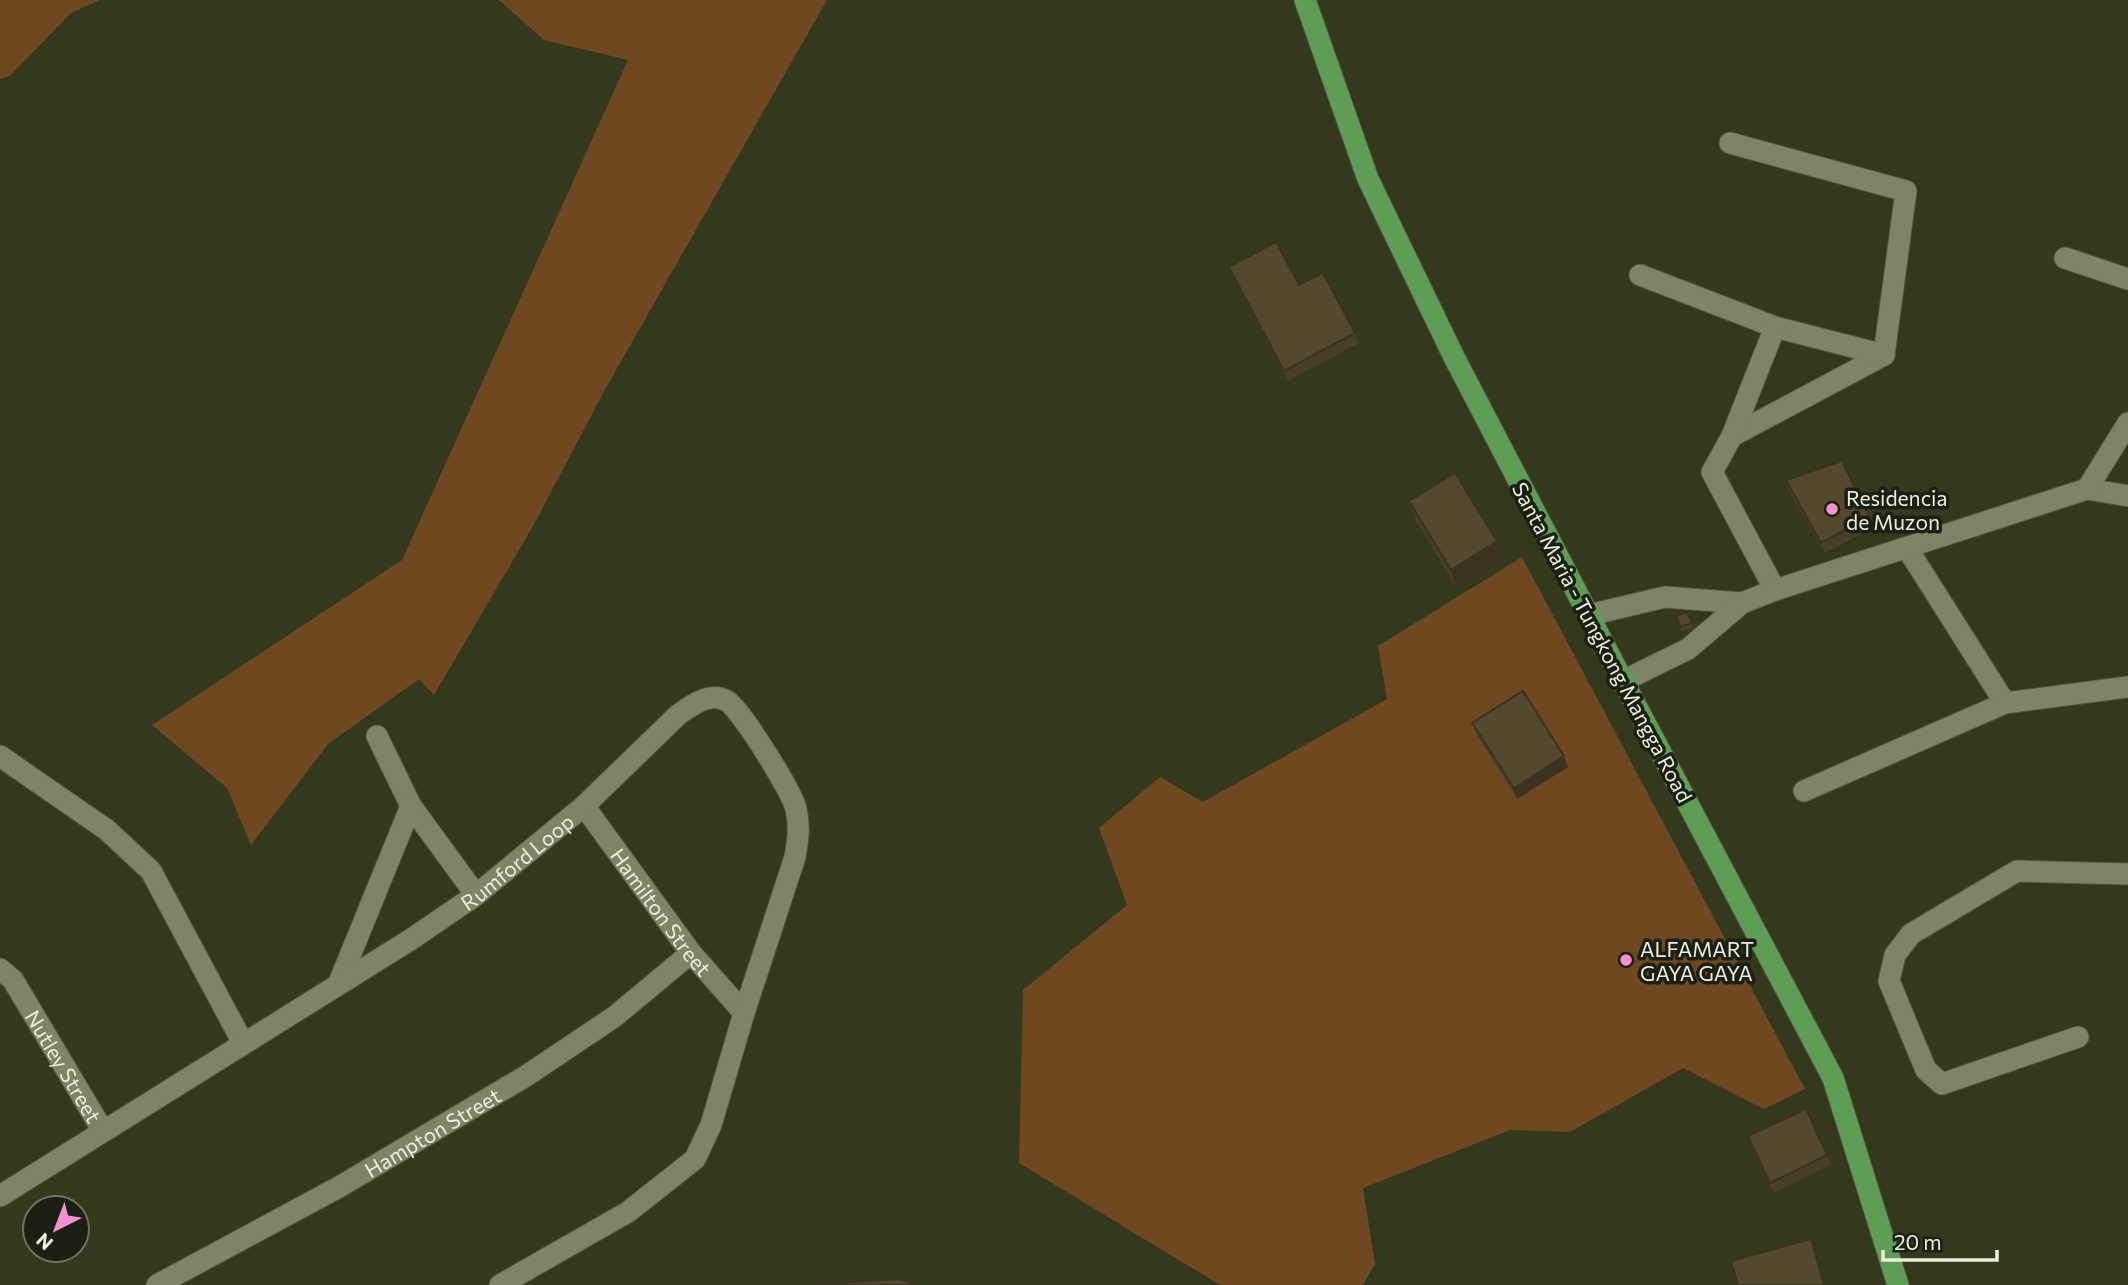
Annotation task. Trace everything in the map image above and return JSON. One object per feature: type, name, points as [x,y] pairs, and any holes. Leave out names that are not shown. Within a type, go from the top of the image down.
[{"type":"main road","name":"Santa Maria - Tungkong Mangga Road","points":[[1305,0],[1368,179],[1454,357],[1833,1078],[1898,1285]]},
{"type":"street","points":[[1730,143],[1906,191],[1884,355]]},
{"type":"street","points":[[2065,258],[2128,279]]},
{"type":"street","points":[[1640,275],[1775,327],[1884,355]]},
{"type":"street","points":[[1775,327],[1732,436],[1712,472],[1775,590]]},
{"type":"street","points":[[1732,436],[1884,355]]},
{"type":"street","points":[[2087,489],[2128,423]]},
{"type":"street","points":[[1623,681],[1688,649],[1742,603],[1775,590],[2087,489],[2128,496]]},
{"type":"street","points":[[1907,548],[2005,703]]},
{"type":"street","points":[[1588,615],[1665,597],[1742,603]]},
{"type":"street","points":[[1804,790],[2005,703],[2128,687]]},
{"type":"street","name":"Rumford Loop","points":[[0,1196],[410,940],[475,895],[584,806],[678,715],[710,697],[727,701],[743,718],[796,806],[800,833],[795,857],[711,1125],[695,1158],[628,1212],[500,1285]]},
{"type":"street","points":[[377,736],[411,806],[475,895]]},
{"type":"street","points":[[0,756],[107,830],[151,871],[243,1043]]},
{"type":"street","points":[[338,985],[411,806]]},
{"type":"street","name":"Hamilton Street","points":[[584,806],[691,953],[744,1013]]},
{"type":"street","points":[[2078,1037],[1942,1084],[1926,1070],[1889,981],[1895,955],[1911,934],[2017,871],[2128,874]]},
{"type":"street","name":"Hampton Street","points":[[157,1285],[339,1187],[526,1076],[614,1017],[691,953]]},
{"type":"street","name":"Nutley Street","points":[[4,979],[103,1131]]},
{"type":"shaded area","points":[[0,0],[100,0],[71,13],[10,76],[0,79]]},
{"type":"shaded area","points":[[499,0],[827,0],[607,386],[532,528],[434,695],[419,679],[328,744],[251,845],[227,788],[152,725],[402,560],[628,60],[544,40]]},
{"type":"shaded area","points":[[1522,557],[1805,1089],[1764,1109],[1683,1068],[1570,1132],[1510,1130],[1363,1188],[1375,1264],[1363,1285],[1220,1285],[1019,1163],[1023,990],[1127,905],[1099,828],[1160,777],[1203,802],[1387,699],[1378,646]]},
{"type":"building","points":[[1276,242],[1299,285],[1323,273],[1355,333],[1284,371],[1229,267]]},
{"type":"building","name":"Residencia de Muzon","points":[[1842,461],[1869,517],[1821,543],[1786,480]]},
{"type":"building","points":[[1455,473],[1497,541],[1451,570],[1409,501]]},
{"type":"building","points":[[1687,612],[1692,623],[1681,627],[1676,616]]},
{"type":"building","points":[[1523,691],[1564,756],[1514,788],[1472,723]]},
{"type":"building","points":[[1806,1109],[1827,1155],[1770,1183],[1748,1136]]},
{"type":"building","points":[[1811,1239],[1824,1285],[1738,1285],[1731,1261]]},
{"type":"building","points":[[900,1279],[916,1285],[812,1285]]},
{"type":"place","name":"Residencia de Muzon","points":[[1832,509]]},
{"type":"place","name":"ALFAMART GAYA GAYA","points":[[1626,960]]}]
